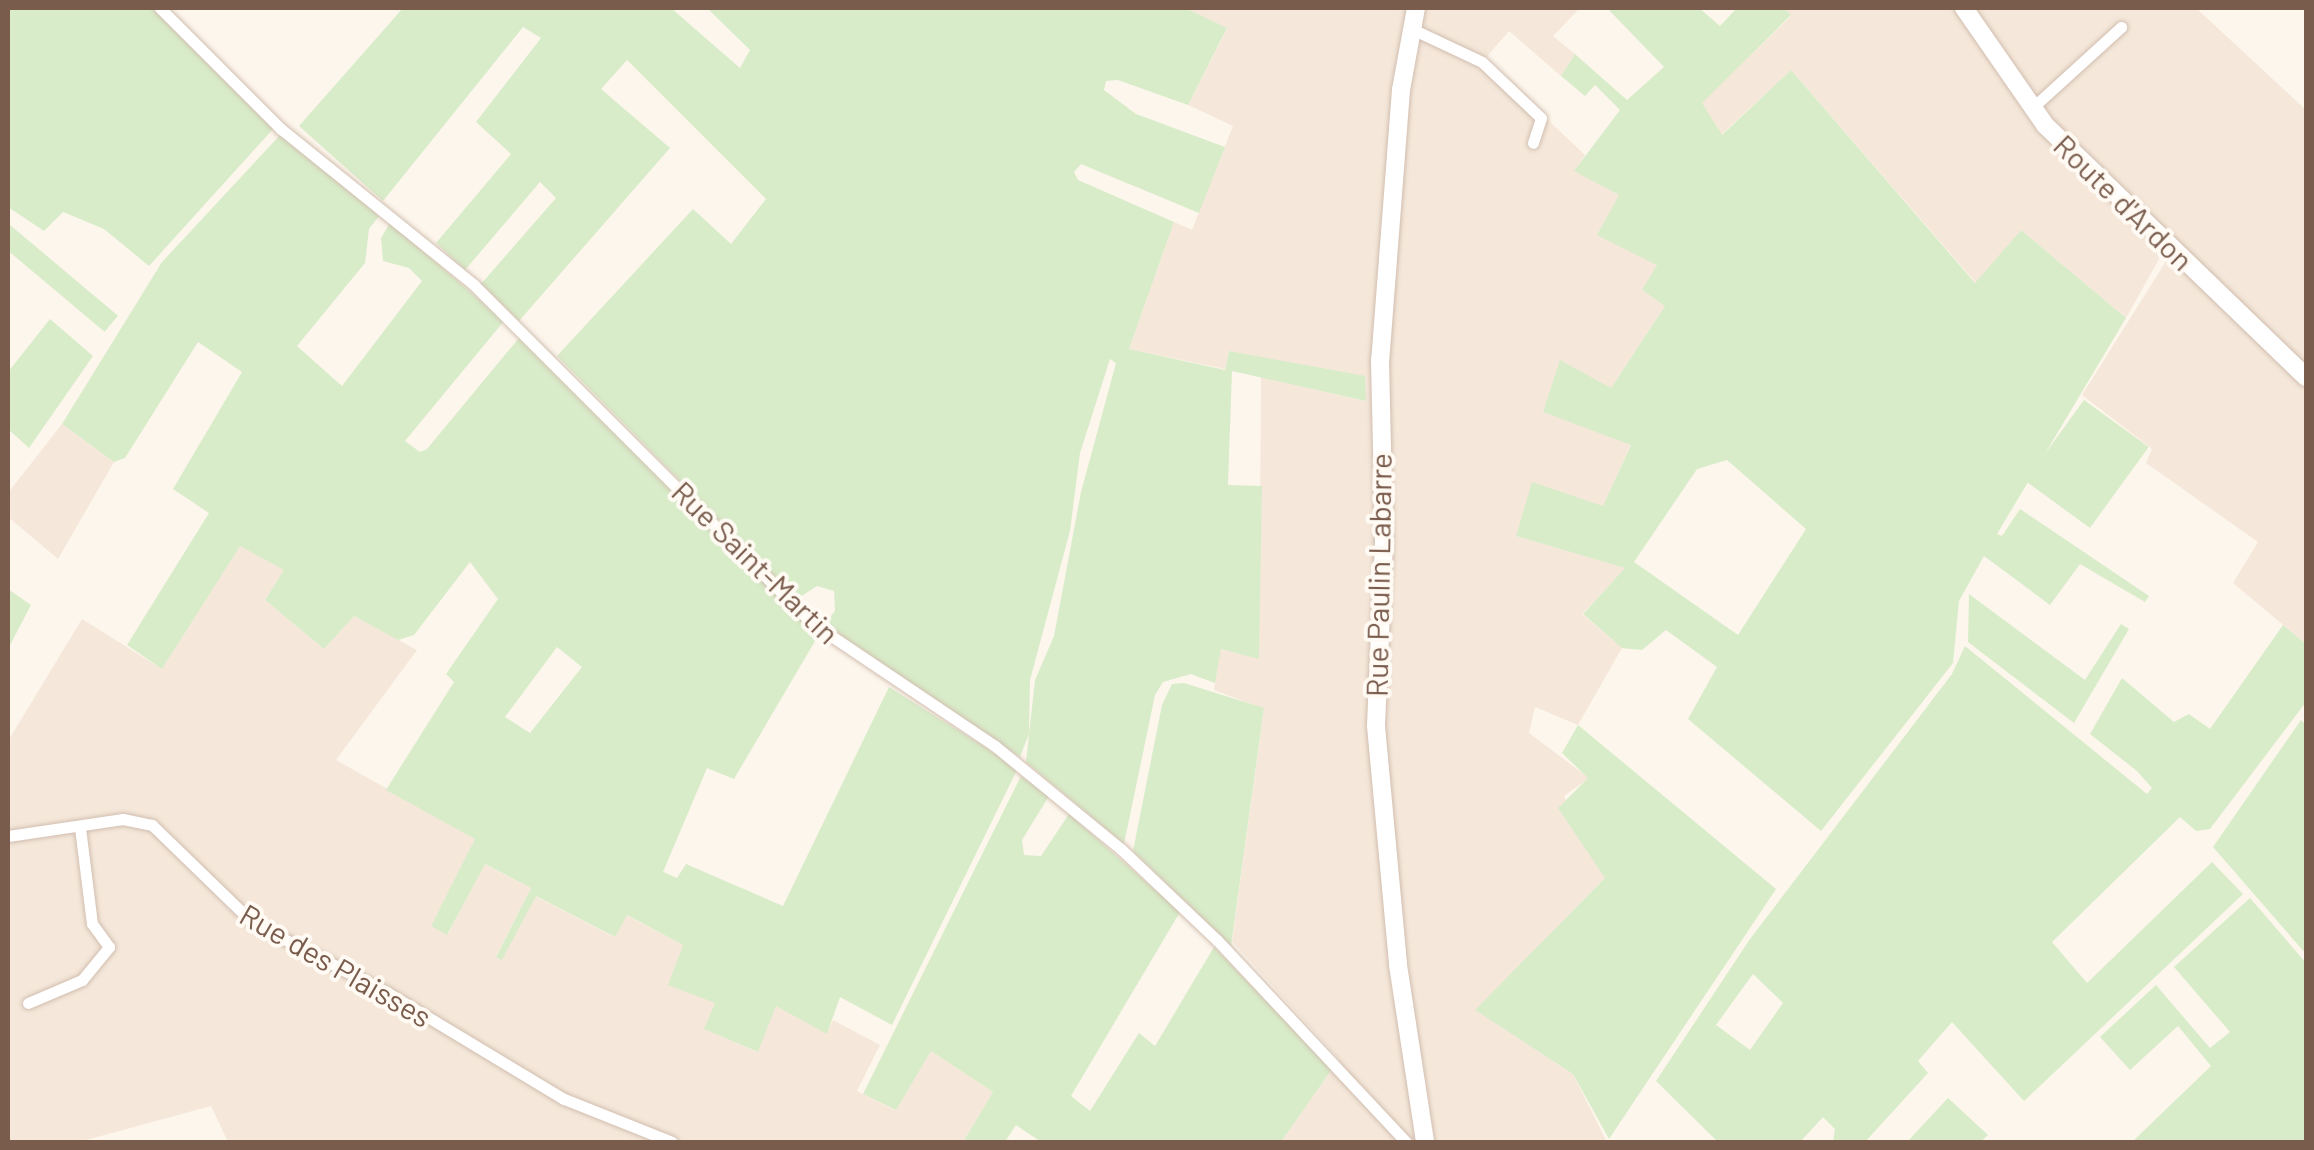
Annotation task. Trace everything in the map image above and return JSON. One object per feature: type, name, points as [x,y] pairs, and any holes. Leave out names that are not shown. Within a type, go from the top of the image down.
[{"type":"street","name":"Rue Saint-Martin","points":[[160,8],[281,129],[474,284],[812,623],[996,746],[1121,848],[1217,940],[1406,1142]]},
{"type":"street","name":"Rue Paulin Labarre","points":[[1416,8],[1392,177],[1380,360],[1384,542],[1376,726],[1396,948],[1424,1142]]},
{"type":"street","name":"Route d'Ardon","points":[[1964,8],[2031,109],[2306,377]]},
{"type":"street","points":[[2031,109],[2121,27]]},
{"type":"street","points":[[1412,29],[1494,73],[1541,118],[1533,143]]},
{"type":"street","name":"Rue des Plaisses","points":[[8,836],[123,819],[152,825],[253,923],[388,993],[564,1099],[672,1142]]},
{"type":"street","points":[[28,1003],[82,980],[109,947],[92,924],[80,828]]},
{"type":"shaded area","points":[[1185,8],[1580,8],[1553,36],[1575,54],[1561,76],[1509,31],[1484,60],[1585,155],[1575,171],[1619,195],[1657,266],[1665,306],[1611,388],[1543,412],[1631,444],[1603,507],[1516,536],[1626,568],[1582,614],[1622,648],[1578,725],[1535,707],[1529,733],[1589,778],[1564,796],[1605,878],[1476,1010],[1573,1074],[1607,1142],[1281,1142],[1339,1059],[1232,941],[1264,709],[1214,690],[1220,649],[1259,658],[1261,377],[1365,401],[1229,351],[1225,369],[1129,349],[1174,222],[1192,230],[1233,126],[1188,105],[1227,29]]},
{"type":"shaded area","points":[[1784,8],[2196,8],[2306,110],[2306,644],[2233,583],[2258,542],[2146,463],[2152,449],[2082,395],[2168,258],[2162,254],[2126,318],[2021,230],[1976,283],[1791,70],[1721,135],[1701,103],[1791,16]]},
{"type":"shaded area","points":[[62,424],[114,462],[58,559],[8,517],[8,493]]},
{"type":"shaded area","points":[[240,545],[285,570],[265,600],[324,649],[354,616],[417,650],[336,760],[476,839],[431,926],[448,934],[484,864],[531,888],[496,956],[502,959],[535,896],[614,937],[626,915],[683,945],[716,1003],[705,1029],[757,1052],[776,1005],[827,1033],[833,1020],[880,1045],[857,1091],[895,1110],[931,1051],[993,1092],[963,1142],[228,1142],[211,1106],[79,1142],[8,1142],[8,741],[82,619],[162,669]]},
{"type":"green space","points":[[8,8],[155,8],[274,128],[149,266],[104,229],[63,212],[44,231],[8,207]]},
{"type":"green space","points":[[403,8],[671,8],[740,68],[750,50],[707,8],[1185,8],[1227,28],[1188,105],[1118,80],[1106,81],[1104,90],[1136,114],[1225,147],[1199,213],[1081,164],[1074,172],[1078,180],[1174,222],[1129,349],[1225,370],[1229,351],[1365,376],[1366,401],[1232,371],[1228,485],[1262,486],[1259,659],[1221,649],[1215,683],[1191,674],[1163,682],[1155,695],[1124,844],[1026,762],[1035,680],[1054,636],[1081,492],[1116,363],[1110,359],[1080,453],[1070,531],[1030,680],[1029,734],[1020,757],[824,624],[835,611],[834,591],[817,586],[797,599],[557,356],[693,209],[731,244],[766,199],[627,60],[601,89],[670,148],[519,321],[481,284],[556,198],[540,182],[465,270],[436,243],[511,154],[476,122],[541,38],[523,27],[383,201],[299,126]]},
{"type":"green space","points":[[1607,8],[1699,8],[1720,26],[1737,8],[1784,8],[1791,15],[1702,103],[1722,135],[1791,70],[1975,283],[2021,230],[2126,318],[1997,534],[2002,536],[2020,509],[2149,596],[2145,602],[2080,564],[2050,605],[1984,556],[1959,601],[1953,663],[1821,831],[1688,719],[1717,667],[1666,630],[1642,650],[1622,648],[1583,614],[1625,568],[1516,536],[1532,482],[1603,506],[1631,445],[1543,412],[1560,360],[1611,388],[1665,306],[1642,290],[1657,265],[1597,235],[1619,195],[1574,171],[1620,110],[1595,85],[1585,96],[1561,76],[1575,54],[1627,100],[1664,67]],"holes":[[[1727,460],[1806,529],[1738,635],[1634,562],[1697,469]]]},
{"type":"green space","points":[[281,134],[379,216],[369,229],[365,263],[297,346],[342,386],[422,281],[409,268],[383,261],[381,238],[390,223],[504,321],[405,441],[420,452],[427,449],[519,338],[818,636],[734,779],[707,768],[663,872],[677,878],[686,864],[783,906],[889,687],[1018,768],[892,1025],[840,997],[827,1034],[776,1006],[758,1052],[704,1029],[715,1003],[668,985],[683,945],[627,915],[615,937],[536,896],[502,960],[496,957],[531,888],[485,864],[447,935],[431,926],[475,839],[386,790],[454,682],[446,674],[498,599],[470,562],[414,635],[398,640],[354,616],[324,649],[265,600],[284,570],[240,546],[162,669],[127,645],[209,513],[173,489],[242,372],[198,342],[125,458],[114,462],[62,424],[162,262]],"holes":[[[557,647],[582,667],[530,733],[505,717]]]},
{"type":"green space","points":[[10,225],[118,316],[105,332],[8,251]]},
{"type":"green space","points":[[50,319],[93,356],[29,448],[8,429],[8,372]]},
{"type":"green space","points":[[2084,400],[2149,447],[2090,528],[2025,481]]},
{"type":"green space","points":[[8,589],[31,605],[8,649]]},
{"type":"green space","points":[[1969,594],[2085,680],[2121,624],[2129,629],[2074,723],[1968,642]]},
{"type":"green space","points":[[2283,625],[2306,644],[2306,702],[2210,829],[2196,831],[2180,817],[2052,942],[2087,983],[2212,862],[2243,894],[2024,1101],[1952,1022],[1918,1061],[1928,1073],[1865,1142],[1833,1142],[1835,1129],[1823,1117],[1800,1142],[1718,1142],[1656,1081],[1750,939],[1952,674],[1965,646],[2147,794],[2152,788],[2137,771],[2090,734],[2122,678],[2174,722],[2189,714],[2210,729]],"holes":[[[1753,974],[1783,1003],[1750,1050],[1716,1025]]]},
{"type":"green space","points":[[1184,683],[1264,708],[1231,946],[1133,851],[1162,705],[1172,684]]},
{"type":"green space","points":[[2301,720],[2306,725],[2306,954],[2213,847]]},
{"type":"green space","points":[[1578,725],[1776,889],[1609,1139],[1573,1074],[1475,1010],[1605,878],[1558,808],[1588,778],[1562,753]]},
{"type":"green space","points":[[1021,776],[1049,796],[1022,840],[1024,855],[1041,856],[1069,814],[1180,912],[1071,1096],[1090,1111],[1139,1033],[1155,1046],[1214,947],[1332,1069],[1281,1142],[1041,1142],[1016,1125],[1005,1142],[963,1142],[993,1092],[931,1051],[896,1110],[863,1094]]},
{"type":"green space","points":[[2250,898],[2306,963],[2306,1142],[2132,1142],[2211,1066],[2178,1026],[2130,1070],[2100,1037],[2156,985],[2210,1048],[2230,1032],[2174,967]]},
{"type":"green space","points":[[1948,1098],[1988,1135],[1980,1142],[1907,1142]]}]
